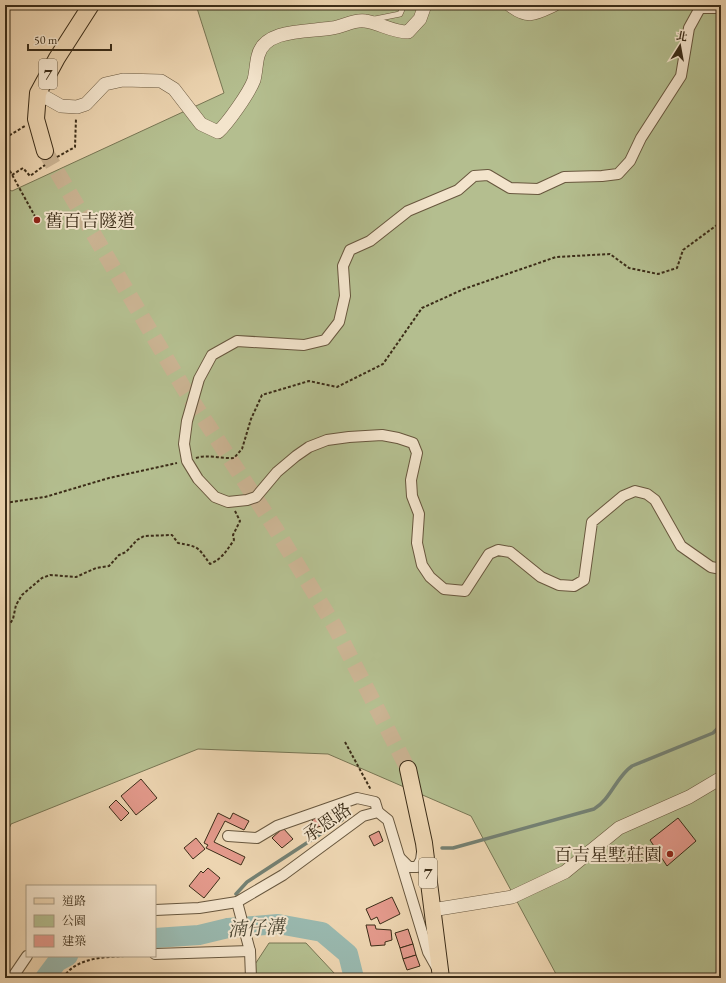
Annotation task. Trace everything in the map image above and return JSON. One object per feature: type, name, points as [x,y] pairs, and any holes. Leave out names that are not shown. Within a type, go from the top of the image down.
[{"type":"main road","name":"7","points":[[45,151],[36,119],[38,92],[57,58],[91,5]]},
{"type":"main road","name":"7","points":[[408,769],[416,797],[424,842],[441,977]]},
{"type":"street","points":[[38,92],[61,106],[77,107],[86,104],[105,84],[123,80],[161,81],[174,89],[201,124],[218,132],[224,127],[238,108],[254,80],[258,54],[266,40],[285,34],[333,28],[364,20],[398,32],[408,32],[420,19],[425,5]]},
{"type":"street","points":[[510,5],[520,12],[533,15],[554,5]]},
{"type":"street","points":[[721,8],[700,8],[689,28],[681,76],[641,138],[630,161],[618,174],[564,177],[538,189],[510,188],[488,175],[474,176],[458,190],[408,211],[370,241],[350,250],[343,266],[345,296],[339,322],[325,340],[304,346],[237,341],[212,355],[199,379],[187,421],[184,444],[187,461],[198,480],[215,497],[228,502],[247,500],[256,497],[277,472],[309,447],[321,442],[349,437],[382,436],[398,438],[413,443],[417,453],[411,480],[412,496],[420,514],[417,543],[422,565],[430,577],[444,589],[465,590],[489,554],[498,550],[510,552],[541,577],[559,585],[574,586],[584,580],[592,522],[623,496],[635,491],[647,494],[655,500],[681,546],[711,567],[721,569]]},
{"type":"street","points":[[416,911],[432,910],[512,897],[565,872],[619,828],[689,797],[721,778]]},
{"type":"street","points":[[228,836],[257,838],[277,826],[357,798],[375,802],[378,812]]},
{"type":"street","name":"承恩路","points":[[156,910],[199,908],[237,902],[282,875],[363,816],[378,812],[388,820],[428,952],[441,977]]},
{"type":"street","points":[[400,858],[408,867],[417,867],[421,860],[424,842]]},
{"type":"street","points":[[237,902],[250,951],[251,978]]},
{"type":"street","points":[[156,954],[250,951]]},
{"type":"street","points":[[12,978],[26,957]]},
{"type":"lane","points":[[364,20],[400,14],[404,5]]},
{"type":"path","points":[[75,147],[77,107]]},
{"type":"path","points":[[5,138],[36,119]]},
{"type":"path","points":[[5,162],[37,220]]},
{"type":"path","points":[[12,175],[23,168],[30,176]]},
{"type":"path","points":[[5,503],[45,497],[109,478],[187,461],[201,456],[222,459],[234,458],[242,449],[251,419],[262,395],[308,381],[337,387],[384,364],[422,308],[450,295],[556,257],[610,254],[628,268],[658,274],[677,268],[683,250],[721,222]]},
{"type":"path","points":[[5,631],[13,618],[16,605],[22,595],[42,578],[50,575],[76,577],[96,568],[109,566],[119,555],[126,552],[136,540],[144,536],[172,535],[178,543],[193,545],[199,548],[210,564],[220,559],[234,540],[233,535],[240,521],[238,515],[228,502]]},
{"type":"path","points":[[345,742],[374,796],[375,802]]},
{"type":"path","points":[[63,978],[67,971],[83,961],[118,957]]},
{"type":"green space","points":[[196,5],[721,5],[721,978],[580,978],[556,974],[471,816],[328,754],[198,749],[11,824],[5,838],[5,188],[12,191],[224,93]]},
{"type":"green space","points":[[269,943],[306,943],[335,974],[336,978],[246,978]]},
{"type":"building","points":[[141,779],[157,798],[136,815],[121,796]]},
{"type":"building","points":[[116,800],[129,813],[121,821],[109,807]]},
{"type":"building","points":[[218,813],[230,819],[233,813],[249,821],[244,830],[225,821],[214,842],[245,857],[241,865],[206,848],[208,845],[204,843]]},
{"type":"building","points":[[327,815],[329,824],[314,828],[312,819]]},
{"type":"building","name":"百吉星墅莊園","points":[[678,818],[696,841],[667,866],[650,840]]},
{"type":"building","points":[[283,828],[293,839],[282,848],[272,838]]},
{"type":"building","points":[[379,831],[383,841],[374,846],[369,836]]},
{"type":"building","points":[[196,838],[205,849],[193,859],[184,848]]},
{"type":"building","points":[[208,868],[220,878],[204,898],[189,886],[201,871],[203,873]]},
{"type":"building","points":[[392,897],[400,914],[380,924],[377,917],[371,920],[366,909]]},
{"type":"building","points":[[366,925],[375,925],[376,929],[391,930],[392,940],[385,942],[385,945],[371,946]]},
{"type":"building","points":[[408,929],[413,944],[400,948],[395,933]]},
{"type":"building","points":[[413,944],[416,955],[403,959],[400,948]]},
{"type":"building","points":[[416,955],[420,966],[407,970],[403,959]]},
{"type":"waterway","points":[[442,848],[453,848],[594,809],[605,800],[622,776],[632,766],[713,733],[721,725]]},
{"type":"waterway","points":[[236,894],[247,882],[342,820]]},
{"type":"waterway","points":[[227,920],[228,928]]},
{"type":"waterway","name":"湳仔溝","points":[[156,938],[199,935],[228,928],[278,924],[322,932],[348,954],[354,978]]},
{"type":"waterway","name":"湳仔溝","points":[[45,978],[57,962],[66,957]]},
{"type":"tunnel","points":[[45,151],[183,387],[275,528],[335,627],[408,769]]},
{"type":"place","name":"舊百吉隧道","points":[[37,220]]},
{"type":"place","name":"百吉星墅莊園","points":[[670,854]]}]
